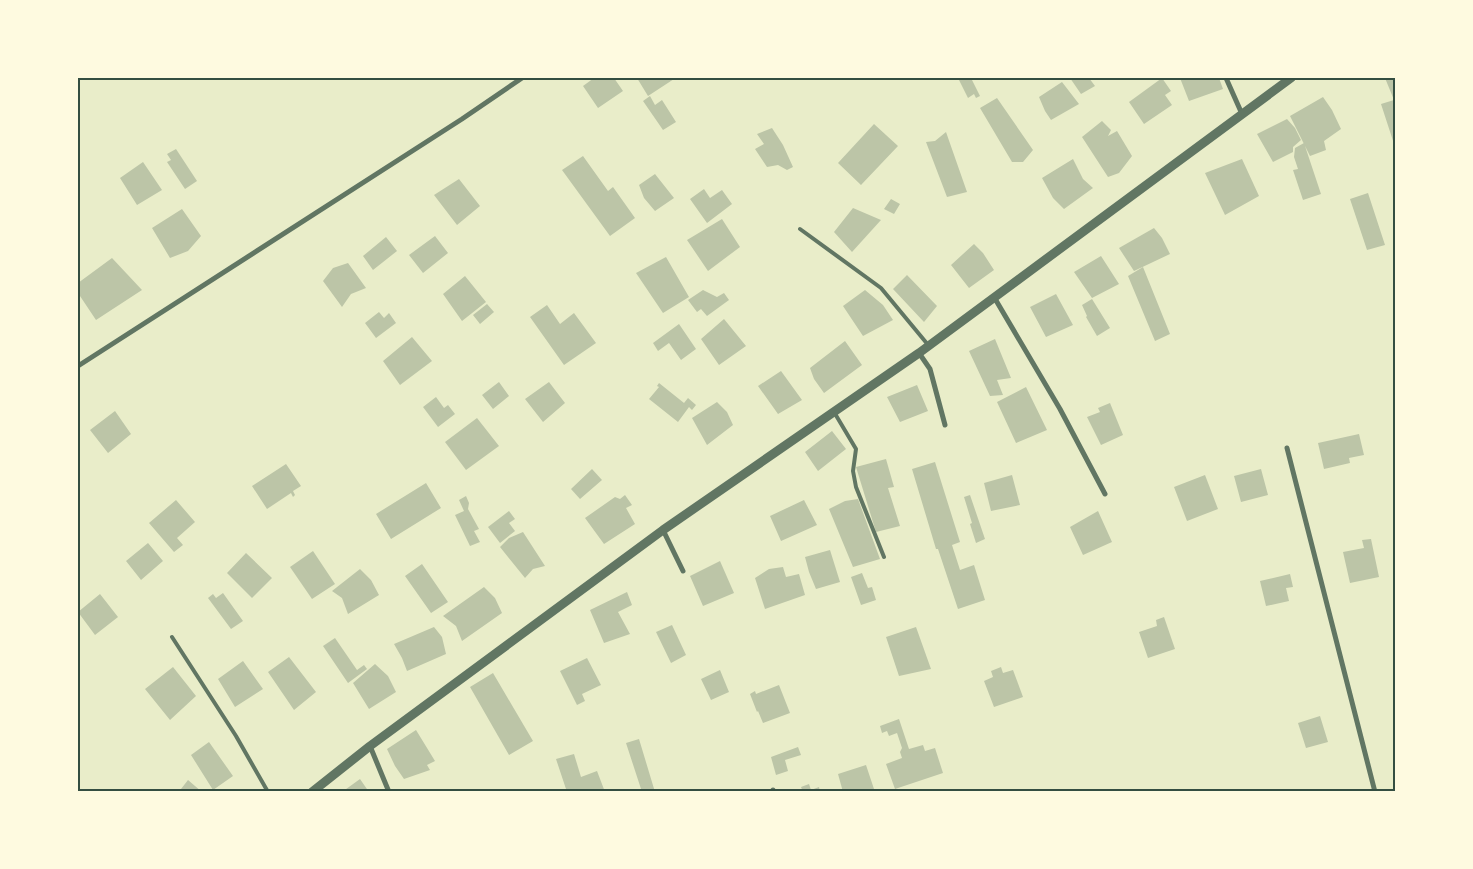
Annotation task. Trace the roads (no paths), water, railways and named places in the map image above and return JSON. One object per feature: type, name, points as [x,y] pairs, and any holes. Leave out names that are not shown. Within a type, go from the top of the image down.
[{"type":"street","points":[[78,366],[462,119],[522,78]]},
{"type":"street","points":[[1226,78],[1242,114]]},
{"type":"street","points":[[312,792],[370,746],[663,530],[929,346],[994,296],[1291,78]]},
{"type":"street","points":[[994,296],[1060,409],[1105,494]]},
{"type":"street","points":[[919,352],[930,369],[945,425]]},
{"type":"street","points":[[1287,448],[1375,792]]},
{"type":"street","points":[[663,530],[683,571]]},
{"type":"street","points":[[370,746],[389,792]]},
{"type":"lane","points":[[800,229],[881,288],[929,346]]},
{"type":"lane","points":[[834,412],[856,449],[853,471],[856,487],[884,557]]},
{"type":"lane","points":[[172,637],[236,736],[268,792]]}]
